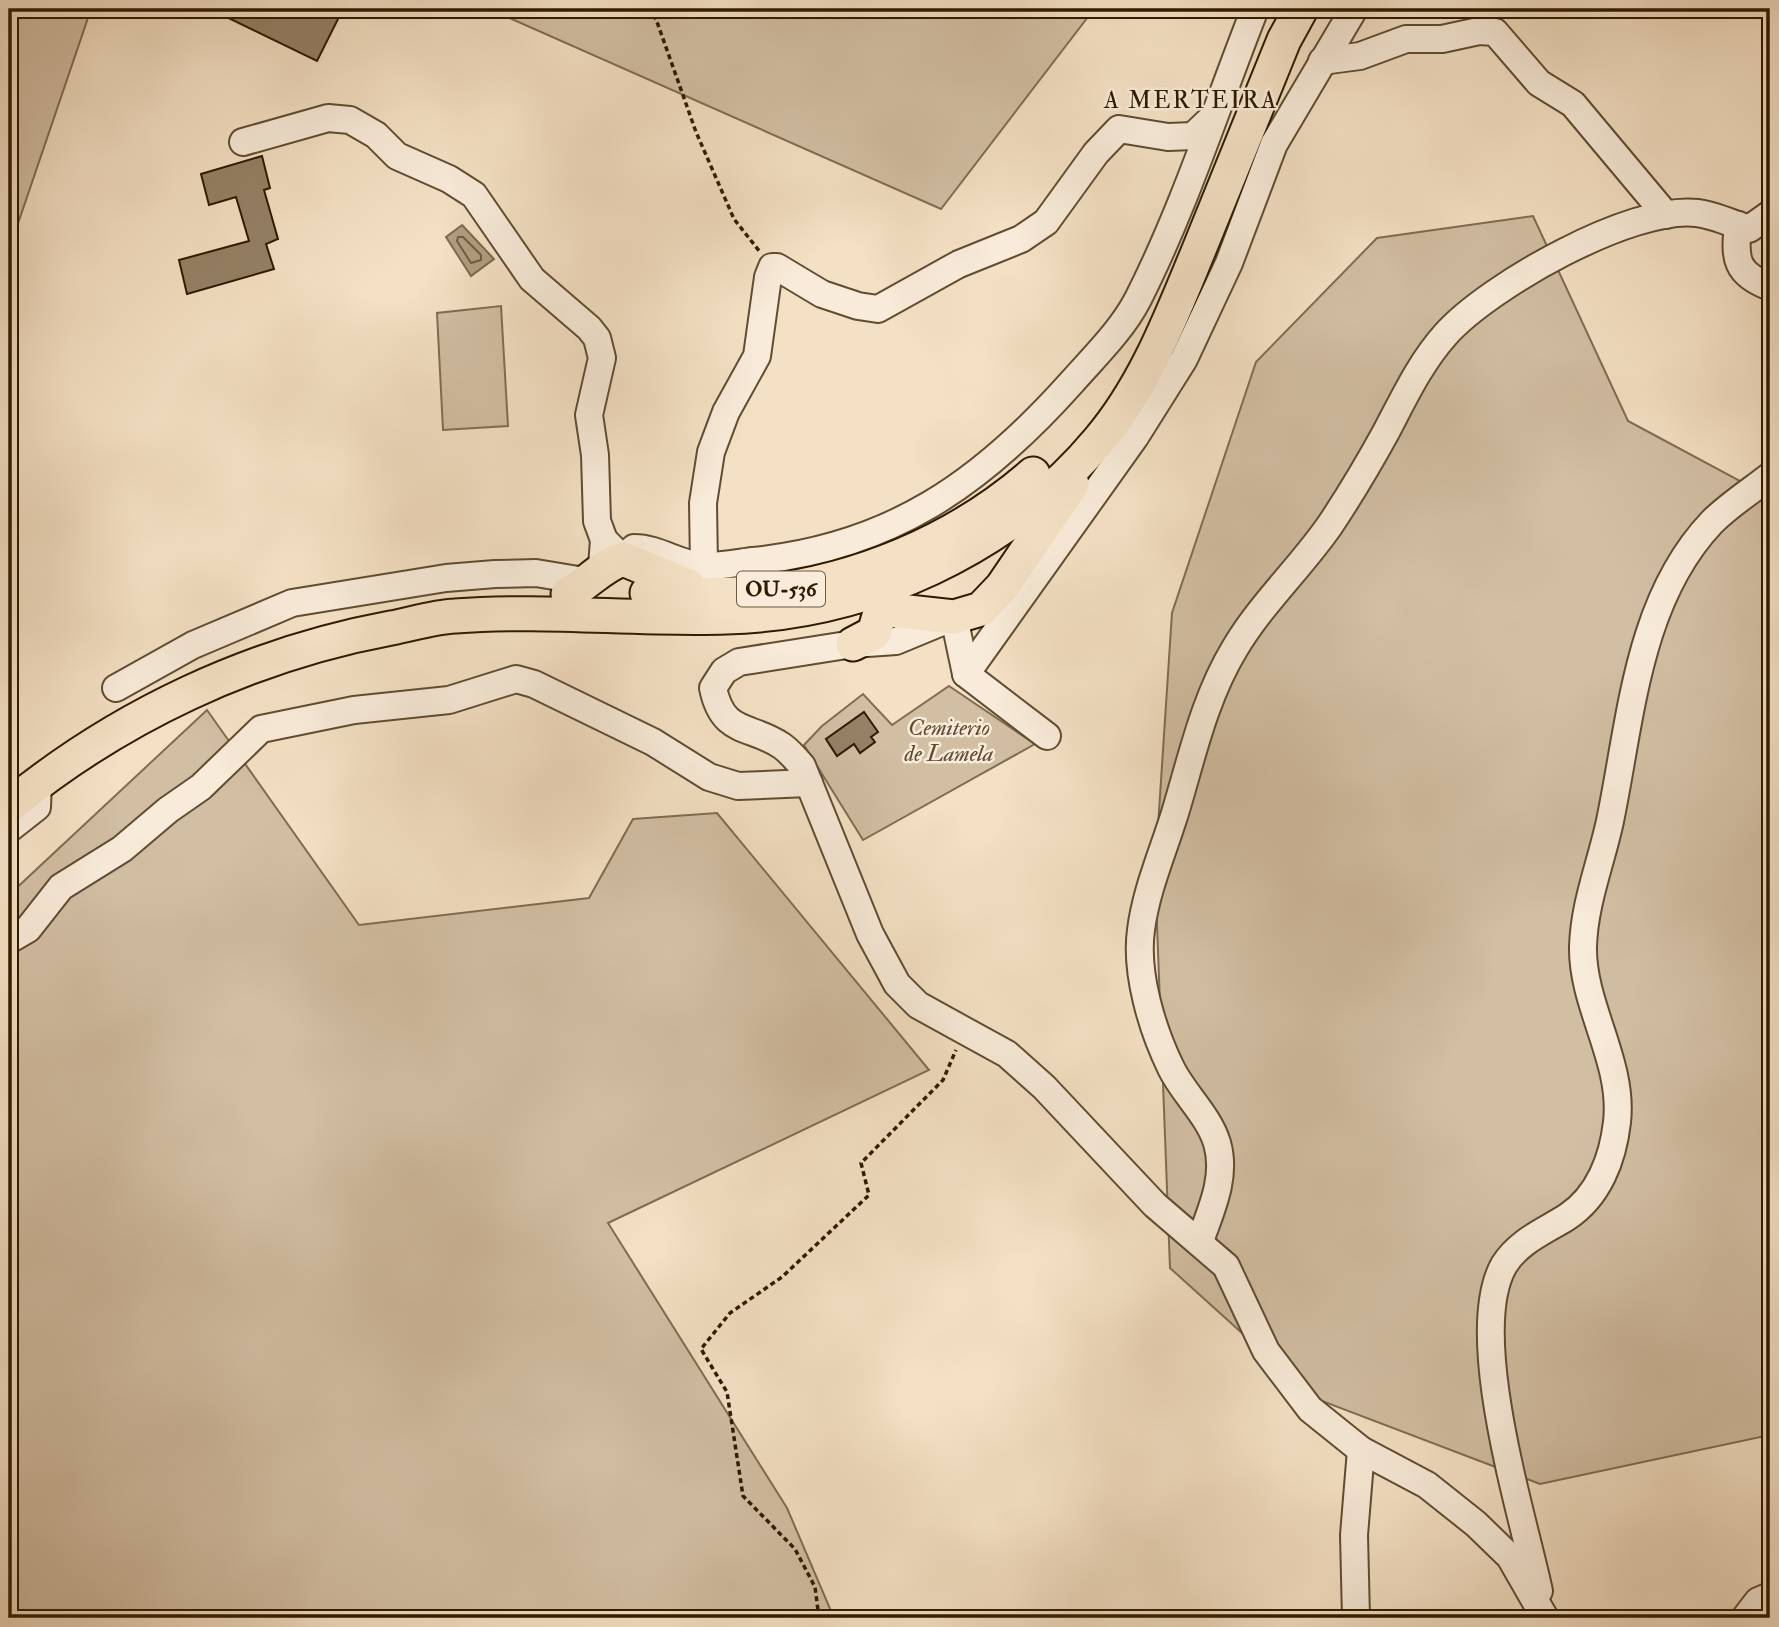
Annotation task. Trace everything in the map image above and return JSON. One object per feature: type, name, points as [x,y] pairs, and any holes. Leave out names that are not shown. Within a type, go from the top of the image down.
[{"type":"main road","name":"OU-536","points":[[1089,436],[1154,313],[1183,251],[1283,9]]},
{"type":"main road","name":"OU-536","points":[[23,784],[134,719],[227,675],[336,638],[452,616],[563,613],[732,601],[856,573],[908,553],[982,512],[1089,436],[1134,390],[1168,323],[1284,40],[1301,9]]},
{"type":"main road","points":[[875,594],[908,580],[976,537],[1054,464],[1089,436]]},
{"type":"main road","points":[[600,567],[680,585],[732,601],[804,594],[875,594],[954,617],[981,609],[1012,591],[1089,436]]},
{"type":"main road","points":[[976,537],[1001,562],[1012,591]]},
{"type":"main road","name":"OU-536","points":[[9,806],[23,784],[74,737],[182,678],[291,635],[385,612],[447,603],[600,567],[626,593],[732,601]]},
{"type":"main road","points":[[600,567],[626,593]]},
{"type":"main road","points":[[853,644],[874,633],[875,594]]},
{"type":"street","points":[[116,688],[193,645],[292,603],[446,578],[600,567],[634,548],[650,548],[685,563],[704,566],[790,558],[870,536],[930,507],[1000,455],[1100,350],[1137,301],[1255,9]]},
{"type":"street","points":[[966,674],[1012,591],[1135,437],[1184,359],[1229,263],[1274,144],[1354,9]]},
{"type":"street","points":[[1322,61],[1360,56],[1406,39],[1442,39],[1479,31],[1495,32],[1539,83],[1573,104],[1666,215]]},
{"type":"street","points":[[704,566],[703,503],[710,452],[726,412],[757,356],[772,267],[777,267],[822,294],[858,306],[878,309],[959,264],[1021,239],[1046,222],[1096,153],[1119,129],[1168,137],[1192,136],[1213,117]]},
{"type":"street","points":[[243,142],[328,118],[350,120],[376,135],[397,156],[449,179],[474,195],[532,279],[589,328],[597,338],[602,358],[589,415],[595,455],[600,567]]},
{"type":"street","points":[[1200,1241],[1220,1184],[1217,1143],[1171,1068],[1150,1011],[1141,969],[1140,933],[1149,891],[1214,687],[1237,645],[1329,526],[1375,453],[1420,368],[1447,332],[1546,259],[1616,230],[1666,215],[1697,213],[1749,229],[1770,214]]},
{"type":"street","points":[[1738,225],[1735,249],[1741,269],[1750,279],[1770,286]]},
{"type":"street","points":[[1545,1618],[1516,1503],[1495,1378],[1491,1320],[1495,1289],[1504,1266],[1518,1249],[1570,1215],[1596,1187],[1605,1171],[1618,1118],[1613,1073],[1586,976],[1583,948],[1587,912],[1612,810],[1630,703],[1668,585],[1688,552],[1714,521],[1770,477]]},
{"type":"street","points":[[1047,736],[966,674],[954,617],[896,641],[853,644],[739,662],[724,671],[713,688],[718,709],[736,726],[782,746],[802,766],[870,934],[897,984],[918,1005],[1016,1062],[1156,1205],[1226,1266],[1266,1351],[1310,1409],[1361,1450],[1427,1485],[1476,1524],[1510,1558],[1545,1618]]},
{"type":"street","points":[[9,940],[28,929],[61,887],[122,849],[168,810],[201,787],[261,729],[280,723],[354,710],[449,700],[516,680],[534,684],[653,742],[709,776],[738,786],[809,783]]},
{"type":"street","points":[[9,829],[37,807],[23,784]]},
{"type":"street","points":[[1356,1618],[1354,1535],[1361,1450]]},
{"type":"street","points":[[1745,1618],[1758,1601],[1770,1596]]},
{"type":"path","points":[[647,9],[656,19],[696,132],[734,219],[772,267]]},
{"type":"path","points":[[819,1618],[815,1587],[795,1549],[743,1496],[727,1392],[701,1349],[730,1313],[782,1277],[869,1195],[861,1163],[943,1080],[965,1031]]},
{"type":"green space","points":[[9,9],[91,9],[9,250]]},
{"type":"green space","points":[[489,9],[1094,9],[941,209]]},
{"type":"green space","points":[[1533,216],[1628,421],[1770,497],[1770,1435],[1540,1484],[1314,1398],[1170,1268],[1155,872],[1172,613],[1256,362],[1377,238]]},
{"type":"green space","points":[[501,306],[508,426],[443,430],[437,313]]},
{"type":"green space","name":"Cemiterio de Lamela","points":[[949,686],[1035,744],[863,840],[804,745],[822,726],[863,694],[892,725]],"holes":[[[864,713],[871,737],[860,753],[854,744],[837,756],[826,739]]]},
{"type":"green space","points":[[207,710],[359,925],[589,898],[633,819],[717,813],[929,1070],[608,1223],[787,1508],[834,1618],[9,1618],[9,895]]},
{"type":"water","points":[[462,225],[494,259],[471,276],[446,237]]},
{"type":"building","points":[[210,9],[343,9],[317,61]]},
{"type":"building","points":[[262,156],[270,188],[264,190],[278,239],[266,244],[274,269],[187,294],[179,260],[249,241],[236,197],[209,205],[201,174]]},
{"type":"building","points":[[864,712],[878,732],[871,737],[875,742],[860,753],[854,744],[837,756],[826,739]]},
{"type":"district","name":"A MERTEIRA","points":[[1191,100]]}]
